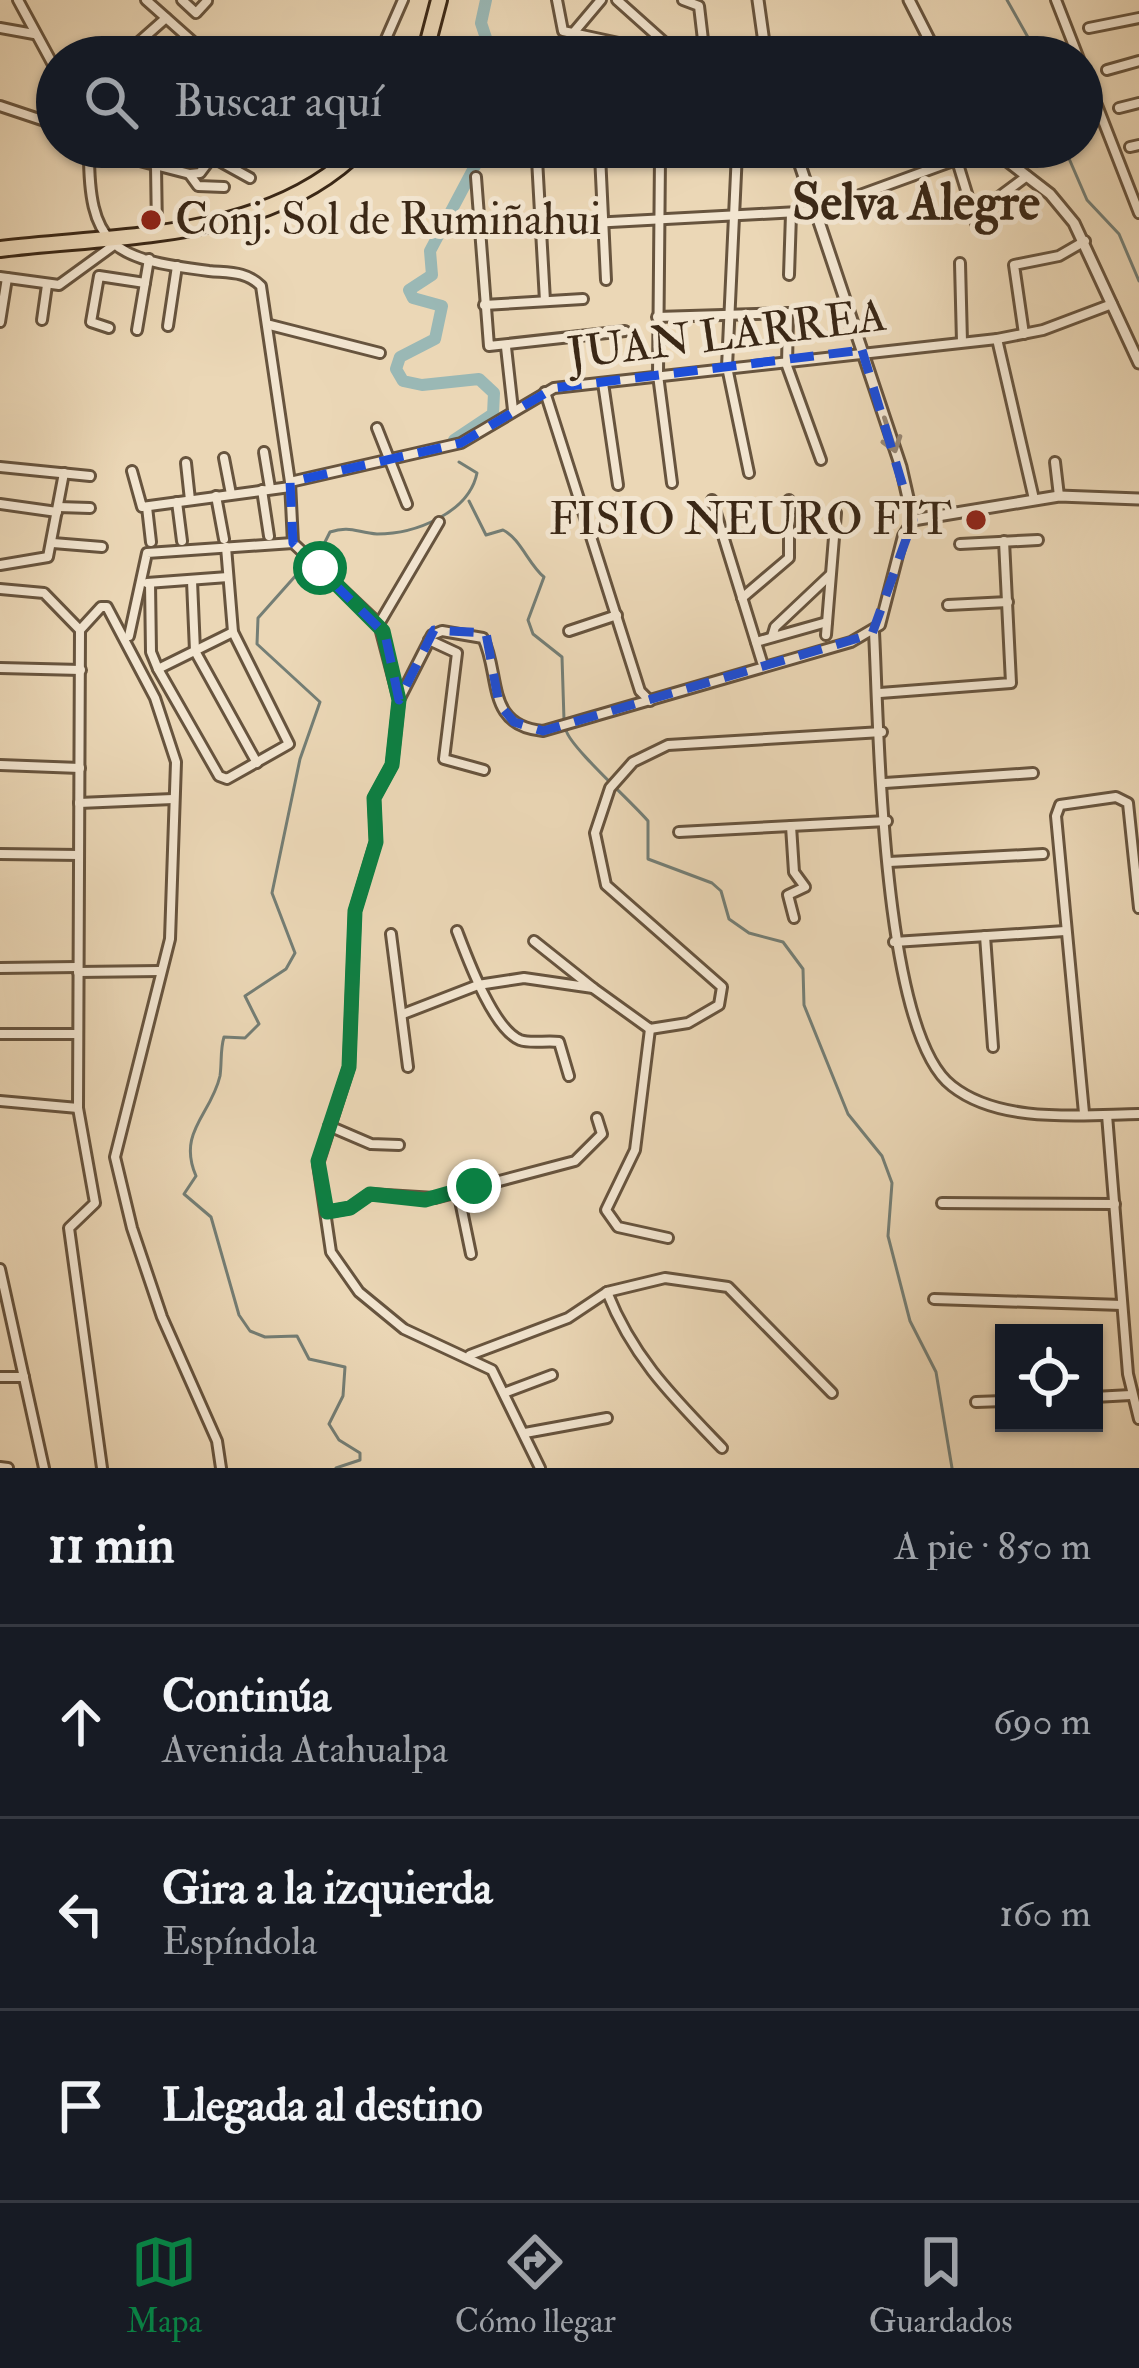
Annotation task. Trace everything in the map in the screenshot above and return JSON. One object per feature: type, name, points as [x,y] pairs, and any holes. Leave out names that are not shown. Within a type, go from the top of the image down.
[{"type":"highway","points":[[430,36],[440,0]]},
{"type":"highway","points":[[0,249],[111,241],[267,209],[311,187],[335,168]]},
{"type":"street","points":[[18,0],[36,34]]},
{"type":"street","points":[[146,0],[186,36]]},
{"type":"street","points":[[182,0],[196,13],[207,1]]},
{"type":"street","points":[[387,36],[403,0]]},
{"type":"street","points":[[557,0],[561,28],[587,36]]},
{"type":"street","points":[[573,33],[601,0]]},
{"type":"street","points":[[617,0],[658,36]]},
{"type":"street","points":[[683,0],[699,3],[703,36]]},
{"type":"street","points":[[758,0],[763,36]]},
{"type":"street","points":[[909,0],[925,36]]},
{"type":"street","points":[[1056,0],[1070,36]]},
{"type":"street","points":[[142,36],[162,15],[167,1]]},
{"type":"street","points":[[1089,28],[1139,17]]},
{"type":"street","points":[[0,28],[36,34]]},
{"type":"street","points":[[1107,70],[1139,61]]},
{"type":"street","points":[[1119,108],[1139,103]]},
{"type":"street","points":[[0,106],[36,118]]},
{"type":"street","points":[[1103,127],[1139,213]]},
{"type":"street","points":[[89,168],[88,201],[111,241],[149,259],[256,280],[265,292],[293,543],[379,625],[399,700]]},
{"type":"street","points":[[156,168],[157,231]]},
{"type":"street","points":[[164,168],[190,174],[204,168]]},
{"type":"street","points":[[232,168],[250,178]]},
{"type":"street","points":[[537,168],[544,301]]},
{"type":"street","points":[[601,168],[606,280]]},
{"type":"street","points":[[660,168],[658,375],[672,483]]},
{"type":"street","points":[[736,168],[727,367],[749,473]]},
{"type":"street","points":[[801,168],[913,520],[874,632],[894,942],[926,1054],[952,1087],[986,1106],[1139,1114]]},
{"type":"street","points":[[480,229],[816,211],[932,168]]},
{"type":"street","points":[[959,168],[977,226]]},
{"type":"street","points":[[1017,168],[1061,206],[1085,241],[1139,360]]},
{"type":"street","points":[[190,174],[198,187],[224,187]]},
{"type":"street","points":[[992,202],[1028,176]]},
{"type":"street","points":[[476,177],[486,342],[506,347],[625,331]]},
{"type":"street","points":[[789,275],[791,214]]},
{"type":"street","points":[[0,322],[4,278],[62,284],[111,241]]},
{"type":"street","points":[[1024,334],[1014,265],[1059,256],[1085,241]]},
{"type":"street","points":[[137,330],[149,259]]},
{"type":"street","points":[[960,263],[962,342]]},
{"type":"street","points":[[168,326],[177,266]]},
{"type":"street","points":[[109,328],[91,322],[99,276],[145,283]]},
{"type":"street","points":[[42,320],[46,285]]},
{"type":"street","points":[[484,305],[583,299]]},
{"type":"street","name":"JUAN LARREA","points":[[147,507],[290,485],[461,443],[545,392],[862,350],[997,339],[1113,303]]},
{"type":"street","points":[[657,317],[788,313],[787,360],[821,460]]},
{"type":"street","points":[[270,325],[380,353]]},
{"type":"street","points":[[997,339],[1034,499]]},
{"type":"street","points":[[506,347],[514,410]]},
{"type":"street","points":[[603,383],[618,485]]},
{"type":"street","points":[[545,392],[640,691],[652,702]]},
{"type":"street","points":[[377,428],[407,504]]},
{"type":"street","points":[[264,452],[269,536]]},
{"type":"street","points":[[224,458],[231,494]]},
{"type":"street","points":[[1055,462],[1059,496]]},
{"type":"street","points":[[185,463],[190,500]]},
{"type":"street","points":[[0,467],[90,476]]},
{"type":"street","points":[[132,471],[137,504],[147,507],[152,542]]},
{"type":"street","points":[[0,565],[41,562],[53,543],[64,473]]},
{"type":"street","points":[[216,496],[225,543],[233,632],[288,740],[287,748],[221,779],[158,669],[149,630],[148,583],[228,577]]},
{"type":"street","points":[[913,520],[1059,496],[1139,499]]},
{"type":"street","points":[[712,500],[762,662]]},
{"type":"street","points":[[742,598],[790,557],[789,500]]},
{"type":"street","points":[[177,502],[182,541]]},
{"type":"street","points":[[0,504],[91,508]]},
{"type":"street","points":[[825,642],[836,513]]},
{"type":"street","points":[[379,625],[439,522]]},
{"type":"street","points":[[960,544],[1038,540]]},
{"type":"street","points":[[880,693],[1007,686],[1012,680],[1004,541]]},
{"type":"street","points":[[53,543],[102,547]]},
{"type":"street","points":[[129,639],[144,555],[225,543],[293,543]]},
{"type":"street","points":[[772,637],[775,627],[830,575]]},
{"type":"street","points":[[192,581],[195,651],[257,763]]},
{"type":"street","points":[[0,589],[44,593],[80,630],[77,1034],[79,1108],[95,1203],[69,1228],[102,1468]]},
{"type":"street","points":[[948,605],[1008,602]]},
{"type":"street","points":[[80,630],[104,606],[129,639],[174,746],[172,911],[115,1157],[131,1228],[162,1316],[217,1442],[220,1468]]},
{"type":"street","points":[[569,631],[616,615]]},
{"type":"street","points":[[756,642],[827,622]]},
{"type":"street","points":[[540,1468],[492,1370],[404,1329],[359,1292],[331,1252],[318,1164],[349,1067],[355,911],[376,842],[374,798],[392,765],[399,700],[429,640],[442,631],[483,638],[494,694],[508,717],[525,729],[582,723],[825,642],[874,632]]},
{"type":"street","points":[[158,669],[233,632]]},
{"type":"street","points":[[429,640],[457,653],[444,759],[484,770]]},
{"type":"street","points":[[0,668],[81,670]]},
{"type":"street","points":[[534,941],[650,1029],[688,1023],[724,996],[722,987],[606,885],[595,833],[610,788],[644,754],[668,745],[882,732]]},
{"type":"street","points":[[0,766],[80,768]]},
{"type":"street","points":[[885,783],[1033,773]]},
{"type":"street","points":[[1084,1113],[1056,816],[1065,802],[1120,797],[1128,803],[1139,908]]},
{"type":"street","points":[[79,803],[173,799]]},
{"type":"street","points":[[679,832],[886,821]]},
{"type":"street","points":[[791,826],[794,872],[805,887],[788,895],[794,919]]},
{"type":"street","points":[[0,854],[79,854]]},
{"type":"street","points":[[890,862],[1043,854]]},
{"type":"street","points":[[457,931],[478,985],[517,1039],[563,1045],[569,1076]]},
{"type":"street","points":[[894,942],[1065,931]]},
{"type":"street","points":[[391,934],[408,1067]]},
{"type":"street","points":[[985,936],[993,1047]]},
{"type":"street","points":[[0,968],[160,971]]},
{"type":"street","points":[[404,1014],[478,985],[524,978],[593,988]]},
{"type":"street","points":[[650,1029],[635,1150],[606,1210],[619,1227],[668,1238]]},
{"type":"street","points":[[0,1034],[77,1034]]},
{"type":"street","points":[[0,1100],[79,1108]]},
{"type":"street","points":[[1107,1114],[1131,1395],[1139,1419]]},
{"type":"street","points":[[327,1212],[350,1208],[370,1194],[425,1200],[575,1160],[602,1134],[598,1118]]},
{"type":"street","points":[[329,1126],[371,1144],[400,1145]]},
{"type":"street","points":[[458,1191],[471,1254]]},
{"type":"street","points":[[942,1203],[1115,1204]]},
{"type":"street","points":[[0,1269],[44,1468]]},
{"type":"street","points":[[469,1356],[490,1343],[551,1325],[607,1292],[665,1278],[728,1287],[832,1393]]},
{"type":"street","points":[[607,1292],[623,1333],[648,1372],[722,1448]]},
{"type":"street","points":[[934,1299],[1122,1305]]},
{"type":"street","points":[[504,1394],[552,1375]]},
{"type":"street","points":[[0,1377],[24,1376]]},
{"type":"street","points":[[1103,1397],[1131,1395]]},
{"type":"street","points":[[976,1402],[995,1401]]},
{"type":"street","points":[[525,1433],[607,1418]]},
{"type":"highlighted area","points":[[862,350],[913,520],[872,634],[543,731],[514,722],[499,704],[486,633],[434,630],[399,700],[385,634],[293,543],[290,482],[461,443],[554,388]]},
{"type":"waterway","points":[[485,36],[481,23],[486,0]]},
{"type":"waterway","points":[[1007,0],[1027,36]]},
{"type":"waterway","points":[[454,440],[493,414],[494,393],[479,379],[422,385],[403,381],[396,369],[400,357],[435,339],[442,306],[413,298],[409,290],[432,275],[430,251],[474,168]]},
{"type":"waterway","points":[[1073,168],[1087,200],[1119,234],[1139,281]]},
{"type":"waterway","points":[[336,1468],[360,1460],[360,1453],[339,1440],[329,1424],[343,1396],[345,1367],[309,1359],[297,1336],[265,1337],[250,1331],[239,1315],[211,1217],[184,1194],[196,1176],[190,1147],[216,1090],[224,1037],[245,1038],[259,1024],[245,996],[286,969],[295,953],[272,893],[300,759],[320,702],[257,644],[258,618],[298,573],[310,572],[330,532],[392,533],[423,525],[452,510],[472,487],[477,473],[459,462]]},
{"type":"waterway","points":[[469,501],[486,535],[503,530],[509,534],[544,577],[528,620],[533,634],[562,657],[564,720]]},
{"type":"waterway","points":[[566,730],[589,761],[648,821],[648,859],[712,883],[721,891],[729,919],[749,933],[783,942],[803,969],[804,1005],[848,1114],[882,1156],[892,1183],[888,1236],[910,1321],[936,1372],[952,1468]]},
{"type":"place","name":"Conj. Sol de Rumiñahui","points":[[151,220]]},
{"type":"place","name":"FISIO NEURO FIT","points":[[976,520]]},
{"type":"district","name":"Selva Alegre","points":[[916,203]]},
{"type":"route","points":[[320,568],[383,631],[399,700],[392,765],[374,798],[376,842],[355,911],[349,1067],[318,1161],[327,1212],[350,1208],[370,1194],[425,1200],[474,1186]]}]
